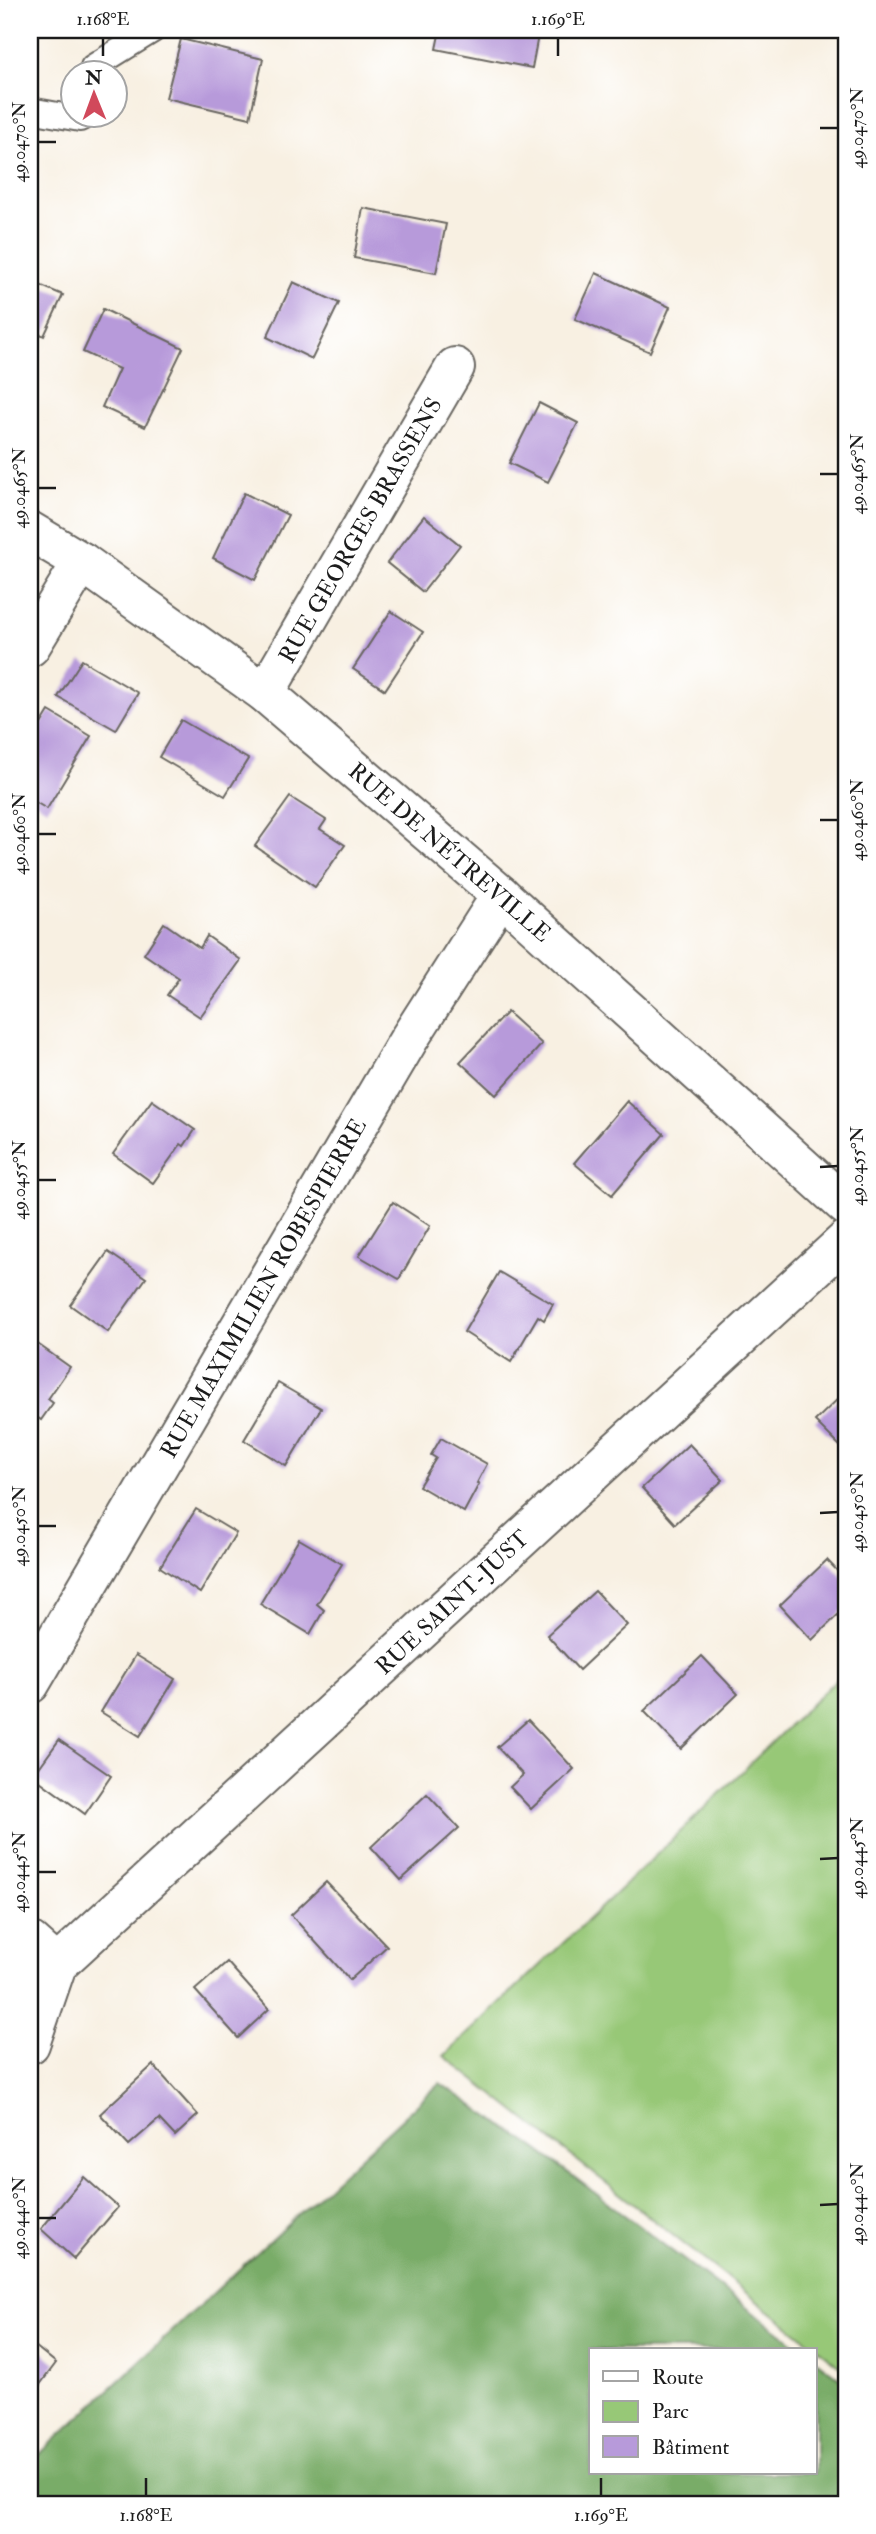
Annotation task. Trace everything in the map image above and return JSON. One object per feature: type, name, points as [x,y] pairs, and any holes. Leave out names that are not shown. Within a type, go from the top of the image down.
[{"type":"street","name":"RUE GEORGES BRASSENS","points":[[265,693],[455,367]]},
{"type":"street","name":"RUE DE NÉTREVILLE","points":[[30,531],[82,562],[265,693],[502,895],[846,1206]]},
{"type":"street","points":[[30,647],[82,562]]},
{"type":"street","name":"RUE MAXIMILIEN ROBESPIERRE","points":[[30,1684],[409,1040],[502,895]]},
{"type":"street","name":"RUE SAINT-JUST","points":[[44,1953],[846,1240]]},
{"type":"street","points":[[30,2044],[44,1953]]},
{"type":"lane","points":[[104,60],[153,30]]},
{"type":"lane","points":[[30,110],[60,115]]},
{"type":"green space","points":[[846,1670],[846,2371],[444,2056],[672,1840]]},
{"type":"green space","points":[[440,2083],[537,2149],[800,2348],[589,2348],[589,2474],[816,2474],[816,2360],[846,2383],[846,2504],[30,2504],[30,2463]]},
{"type":"building","points":[[440,30],[539,30],[532,68],[436,49]]},
{"type":"building","points":[[181,39],[263,59],[250,118],[166,98]]},
{"type":"building","points":[[363,208],[446,224],[436,273],[354,258]]},
{"type":"building","points":[[596,273],[670,307],[650,352],[575,319]]},
{"type":"building","points":[[30,281],[63,295],[44,336],[30,329]]},
{"type":"building","points":[[293,282],[339,303],[312,359],[267,337]]},
{"type":"building","points":[[103,309],[183,348],[145,427],[102,407],[119,369],[83,352]]},
{"type":"building","points":[[539,403],[578,423],[548,482],[509,463]]},
{"type":"building","points":[[244,493],[288,515],[255,580],[213,558]]},
{"type":"building","points":[[424,516],[460,545],[423,592],[387,563]]},
{"type":"building","points":[[391,611],[423,632],[385,690],[353,669]]},
{"type":"building","points":[[82,660],[138,693],[116,730],[58,697]]},
{"type":"building","points":[[49,711],[91,736],[47,809],[30,799],[30,742]]},
{"type":"building","points":[[181,720],[248,759],[225,796],[159,757]]},
{"type":"building","points":[[290,797],[326,820],[320,829],[345,845],[315,887],[255,846]]},
{"type":"building","points":[[164,923],[200,948],[207,936],[241,960],[200,1017],[167,995],[179,978],[144,954]]},
{"type":"building","points":[[507,1012],[542,1044],[496,1095],[460,1062]]},
{"type":"building","points":[[152,1100],[195,1130],[184,1146],[181,1144],[153,1183],[113,1154]]},
{"type":"building","points":[[627,1101],[664,1134],[612,1195],[574,1163]]},
{"type":"building","points":[[393,1202],[430,1226],[399,1279],[359,1256]]},
{"type":"building","points":[[108,1252],[146,1278],[108,1332],[70,1305]]},
{"type":"building","points":[[499,1272],[553,1304],[544,1320],[538,1316],[511,1362],[464,1332]]},
{"type":"building","points":[[32,1340],[70,1367],[48,1399],[53,1403],[41,1420],[30,1412]]},
{"type":"building","points":[[278,1383],[321,1408],[286,1466],[244,1440]]},
{"type":"building","points":[[846,1391],[846,1452],[815,1421]]},
{"type":"building","points":[[441,1438],[487,1464],[464,1512],[419,1486],[436,1458],[431,1455]]},
{"type":"building","points":[[689,1444],[723,1480],[675,1524],[642,1488]]},
{"type":"building","points":[[196,1509],[236,1533],[200,1593],[160,1567]]},
{"type":"building","points":[[299,1539],[342,1564],[317,1604],[324,1610],[310,1634],[260,1604]]},
{"type":"building","points":[[827,1560],[846,1580],[846,1607],[812,1640],[780,1605]]},
{"type":"building","points":[[595,1591],[627,1625],[579,1670],[547,1635]]},
{"type":"building","points":[[136,1655],[175,1679],[140,1736],[101,1712]]},
{"type":"building","points":[[702,1656],[738,1694],[681,1749],[644,1711]]},
{"type":"building","points":[[528,1720],[574,1769],[531,1809],[510,1787],[523,1775],[497,1747]]},
{"type":"building","points":[[59,1740],[111,1776],[85,1814],[33,1776]]},
{"type":"building","points":[[427,1794],[459,1828],[401,1880],[371,1847]]},
{"type":"building","points":[[326,1882],[387,1946],[350,1980],[291,1915]]},
{"type":"building","points":[[227,1962],[269,2009],[238,2038],[195,1990]]},
{"type":"building","points":[[153,2065],[198,2115],[175,2136],[159,2119],[129,2145],[100,2114]]},
{"type":"building","points":[[84,2177],[118,2207],[74,2259],[41,2229]]},
{"type":"building","points":[[30,2342],[56,2363],[30,2398]]}]
